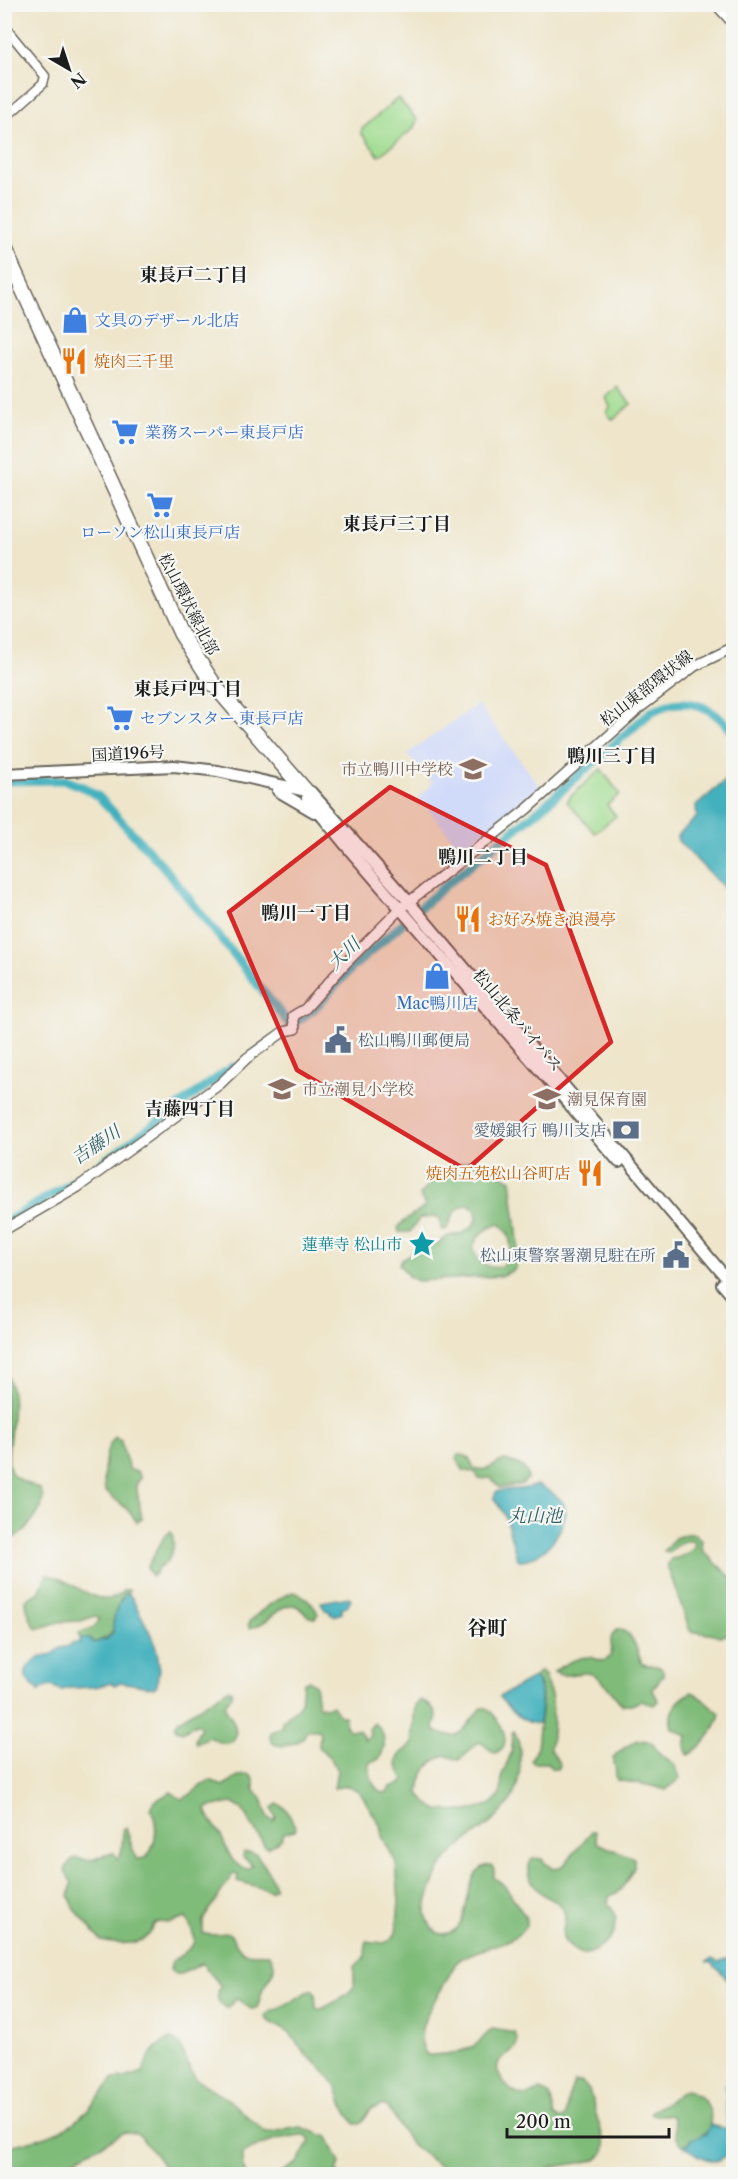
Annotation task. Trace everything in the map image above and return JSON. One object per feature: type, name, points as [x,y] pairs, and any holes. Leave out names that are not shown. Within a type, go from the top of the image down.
[{"type":"highway","name":"国道196号","points":[[4,774],[174,766],[218,771],[306,791]]},
{"type":"highway","name":"国道196号","points":[[252,780],[285,794],[321,817]]},
{"type":"highway","name":"松山北条バイパス","points":[[306,791],[321,817],[405,905]]},
{"type":"highway","name":"松山北条バイパス","points":[[306,791],[405,905],[734,1298]]},
{"type":"highway","name":"松山北条バイパス","points":[[421,924],[734,1287]]},
{"type":"main road","name":"松山東部環状線","points":[[4,1230],[78,1187],[220,1084],[248,1058],[283,1032],[295,1029],[293,1016],[305,1009],[345,964],[405,905],[527,809],[652,698],[695,666],[734,647]]},
{"type":"street","points":[[715,4],[734,25]]},
{"type":"street","points":[[4,26],[45,76],[38,90],[4,119]]},
{"type":"street","name":"松山環状線北部","points":[[4,241],[183,632],[218,685],[306,791]]},
{"type":"street","name":"松山環状線北部","points":[[5,259],[178,635],[210,685],[281,768],[306,791]]},
{"type":"street","points":[[274,785],[282,778],[281,768]]},
{"type":"highlighted area","points":[[390,787],[546,865],[611,1042],[466,1170],[297,1070],[229,912]]},
{"type":"shaded area","name":"市立鴨川中学校","points":[[478,704],[541,788],[461,849],[418,797],[433,783],[407,754]]},
{"type":"green space","points":[[398,98],[417,120],[413,129],[379,156],[361,133],[362,129]]},
{"type":"green space","points":[[617,387],[631,404],[613,420],[607,413],[610,407],[606,398]]},
{"type":"green space","points":[[601,769],[620,794],[607,805],[616,816],[595,833],[567,802]]},
{"type":"green space","points":[[474,1159],[511,1180],[518,1241],[517,1264],[514,1270],[501,1276],[418,1281],[408,1276],[399,1264],[402,1259],[419,1248],[437,1244],[448,1236],[462,1234],[477,1220],[476,1211],[469,1204],[460,1208],[452,1216],[447,1229],[444,1230],[441,1229],[440,1220],[437,1217],[420,1218],[410,1232],[399,1232],[398,1228],[425,1206],[420,1195],[432,1182],[444,1172]],"holes":[[[499,1224],[509,1236],[510,1254],[505,1263],[490,1267],[477,1257],[473,1247],[480,1235],[487,1229]]]},
{"type":"green space","points":[[5,1371],[12,1398],[9,1465],[12,1474],[41,1490],[43,1498],[41,1508],[24,1532],[5,1542]]},
{"type":"green space","points":[[115,1437],[121,1440],[130,1470],[138,1472],[141,1477],[136,1485],[142,1519],[137,1522],[126,1508],[105,1491],[106,1456]]},
{"type":"green space","points":[[459,1455],[467,1457],[474,1468],[479,1469],[487,1469],[505,1460],[513,1462],[526,1471],[528,1478],[522,1484],[500,1488],[491,1478],[479,1479],[475,1472],[464,1471],[456,1458]]},
{"type":"green space","points":[[171,1531],[172,1553],[152,1576],[147,1568],[164,1537]]},
{"type":"green space","points":[[695,1534],[702,1541],[704,1552],[733,1579],[732,1634],[721,1636],[690,1631],[667,1565],[671,1559],[693,1549],[694,1542],[683,1542],[669,1553],[664,1551],[675,1538]]},
{"type":"green space","points":[[46,1575],[65,1581],[96,1597],[106,1599],[115,1597],[124,1590],[129,1590],[116,1610],[112,1632],[102,1640],[92,1643],[90,1639],[80,1638],[79,1633],[96,1625],[99,1619],[95,1616],[81,1621],[59,1622],[37,1629],[29,1616],[26,1600],[40,1591]]},
{"type":"green space","points":[[293,1592],[305,1597],[314,1606],[318,1614],[315,1618],[298,1606],[291,1605],[281,1609],[262,1624],[250,1628],[248,1625],[262,1611]]},
{"type":"green space","points":[[619,1629],[632,1639],[642,1664],[660,1667],[663,1670],[663,1676],[652,1689],[659,1701],[654,1705],[640,1701],[632,1705],[622,1705],[602,1681],[592,1674],[563,1675],[554,1672],[565,1664],[579,1659],[589,1657],[603,1661],[608,1658],[612,1650],[612,1637]]},
{"type":"green space","points":[[539,1672],[546,1677],[551,1695],[553,1722],[550,1748],[560,1765],[557,1769],[552,1769],[547,1763],[533,1763],[531,1760],[537,1747],[542,1701],[541,1686],[535,1677]]},
{"type":"green space","points":[[309,1680],[315,1685],[318,1705],[324,1707],[333,1705],[340,1716],[345,1716],[345,1725],[349,1730],[359,1730],[365,1740],[370,1735],[369,1729],[374,1723],[381,1731],[384,1740],[383,1749],[379,1759],[370,1762],[369,1766],[372,1779],[383,1793],[387,1792],[390,1787],[401,1784],[404,1780],[396,1764],[399,1755],[412,1745],[415,1705],[421,1700],[429,1705],[436,1714],[435,1731],[444,1735],[458,1734],[482,1708],[487,1708],[491,1712],[505,1738],[501,1750],[494,1753],[480,1742],[458,1760],[445,1755],[439,1758],[423,1775],[419,1793],[426,1803],[438,1810],[468,1811],[490,1805],[501,1794],[502,1775],[512,1751],[514,1731],[519,1746],[520,1764],[518,1783],[512,1798],[497,1817],[460,1846],[443,1864],[430,1893],[426,1913],[430,1925],[436,1931],[444,1934],[454,1931],[461,1923],[465,1912],[474,1876],[481,1868],[491,1865],[494,1869],[494,1878],[504,1886],[526,1916],[526,1926],[514,1937],[468,1955],[456,1964],[422,2027],[422,2046],[427,2055],[445,2054],[475,2045],[492,2029],[515,2033],[517,2044],[515,2048],[499,2062],[498,2072],[504,2083],[514,2092],[524,2096],[542,2090],[550,2096],[555,2116],[560,2119],[565,2118],[574,2082],[582,2082],[589,2090],[605,2144],[604,2153],[596,2160],[549,2168],[546,2174],[449,2174],[409,2142],[388,2108],[383,2105],[371,2109],[360,2124],[355,2124],[342,2104],[337,2087],[323,2069],[306,2055],[290,2033],[267,2020],[265,2016],[271,2011],[311,1990],[315,1992],[316,2007],[319,2010],[343,1997],[354,1986],[354,1967],[365,1957],[366,1941],[384,1943],[391,1940],[396,1933],[399,1902],[396,1863],[382,1836],[380,1825],[363,1797],[357,1790],[348,1786],[334,1788],[337,1770],[331,1759],[319,1747],[320,1734],[317,1730],[308,1731],[302,1739],[293,1744],[276,1745],[270,1738],[271,1732],[282,1727],[282,1721],[297,1708],[301,1702],[303,1683]]},
{"type":"green space","points":[[228,1689],[232,1691],[232,1695],[224,1706],[236,1730],[233,1740],[221,1743],[210,1737],[196,1743],[200,1725],[196,1724],[182,1732],[176,1730],[175,1726],[179,1720]]},
{"type":"green space","points":[[692,1692],[720,1713],[708,1737],[688,1755],[685,1747],[687,1736],[672,1728],[671,1716],[678,1702]]},
{"type":"green space","points":[[637,1740],[653,1745],[676,1766],[680,1779],[666,1790],[617,1780],[613,1758]]},
{"type":"green space","points":[[249,1774],[254,1779],[254,1790],[262,1798],[268,1818],[273,1821],[276,1818],[272,1808],[277,1804],[287,1810],[296,1827],[295,1830],[284,1833],[282,1838],[268,1848],[242,1809],[232,1803],[208,1807],[206,1810],[233,1861],[248,1869],[252,1865],[243,1857],[244,1852],[256,1854],[267,1869],[275,1887],[271,1891],[237,1881],[238,1875],[233,1874],[203,1920],[203,1933],[230,1934],[245,1953],[269,1954],[273,1960],[274,1970],[263,1988],[257,2008],[251,2009],[237,1999],[227,2008],[220,2004],[218,1999],[220,1985],[202,1963],[181,1974],[175,1974],[170,1970],[172,1961],[186,1952],[193,1944],[193,1934],[186,1918],[171,1923],[159,1922],[154,1925],[146,1937],[132,1943],[101,1941],[74,1908],[69,1895],[72,1884],[65,1870],[74,1858],[89,1860],[114,1853],[117,1859],[122,1849],[123,1829],[126,1828],[136,1859],[146,1858],[155,1840],[156,1828],[151,1808],[155,1801],[171,1792],[181,1799],[211,1780],[222,1786],[240,1776]]},
{"type":"green space","points":[[592,1831],[595,1831],[597,1843],[634,1858],[634,1868],[621,1890],[609,1897],[608,1903],[616,1921],[612,1935],[601,1947],[583,1955],[566,1943],[563,1937],[565,1916],[563,1909],[536,1888],[529,1868],[533,1858],[542,1859],[546,1864],[555,1868],[563,1866]]},
{"type":"green space","points":[[170,2039],[180,2045],[196,2079],[229,2100],[266,2133],[301,2127],[328,2137],[340,2163],[337,2173],[340,2174],[278,2174],[297,2163],[310,2141],[306,2135],[273,2141],[242,2154],[242,2164],[246,2174],[170,2174],[140,2136],[136,2133],[125,2132],[66,2164],[48,2169],[5,2174],[5,2147],[48,2136],[78,2120],[113,2079],[143,2072],[152,2052]]},
{"type":"green space","points":[[685,2090],[698,2095],[707,2104],[710,2124],[708,2131],[691,2139],[684,2146],[677,2136],[672,2116],[652,2115],[651,2112]]},
{"type":"water","points":[[733,774],[733,897],[678,841],[677,836],[697,817],[696,806]]},
{"type":"water","name":"丸山池","points":[[536,1485],[562,1501],[565,1517],[557,1534],[544,1550],[528,1559],[519,1560],[505,1516],[494,1498],[496,1492]]},
{"type":"water","points":[[126,1594],[129,1594],[133,1600],[148,1627],[155,1646],[159,1665],[156,1687],[120,1682],[115,1685],[111,1683],[61,1690],[51,1686],[39,1692],[30,1684],[26,1678],[26,1672],[28,1667],[39,1658],[53,1654],[73,1642],[80,1643],[80,1638],[90,1639],[93,1643],[107,1639],[113,1632],[116,1612]]},
{"type":"water","points":[[349,1597],[351,1599],[347,1607],[342,1608],[342,1613],[334,1616],[325,1610],[321,1602]]},
{"type":"water","points":[[535,1677],[541,1694],[539,1724],[522,1719],[499,1697]]},
{"type":"water","points":[[733,1951],[733,1985],[712,1963],[707,1962],[712,1959],[718,1962],[729,1958]]},
{"type":"water","points":[[710,2125],[733,2130],[732,2151],[717,2161],[703,2157],[684,2146],[691,2139],[706,2134]]},
{"type":"waterway","name":"大川","points":[[290,1026],[313,1010],[352,968],[447,884],[537,812],[651,712],[675,704],[697,705],[716,715],[734,734]]},
{"type":"waterway","name":"大川","points":[[4,781],[65,780],[99,797],[162,865],[290,1025]]},
{"type":"waterway","name":"吉藤川","points":[[4,1223],[59,1191],[114,1154],[232,1067]]},
{"type":"waterway","points":[[731,2133],[729,2087],[734,2082]]},
{"type":"place","name":"文具のデザール北店","points":[[75,320]]},
{"type":"place","name":"焼肉三千里","points":[[74,361]]},
{"type":"place","name":"業務スーパー東長戸店","points":[[125,432]]},
{"type":"place","name":"ローソン松山東長戸店","points":[[160,505]]},
{"type":"place","name":"セブンスター 東長戸店","points":[[120,718]]},
{"type":"place","name":"市立鴨川中学校","points":[[473,769]]},
{"type":"place","name":"お好み焼き浪漫亭","points":[[468,919]]},
{"type":"place","name":"Mac鴨川店","points":[[437,976]]},
{"type":"place","name":"松山鴨川郵便局","points":[[338,1040]]},
{"type":"place","name":"市立潮見小学校","points":[[282,1089]]},
{"type":"place","name":"潮見保育園","points":[[547,1099]]},
{"type":"place","name":"愛媛銀行 鴨川支店","points":[[626,1130]]},
{"type":"place","name":"焼肉五苑松山谷町店","points":[[590,1173]]},
{"type":"place","name":"蓮華寺 松山市","points":[[422,1244]]},
{"type":"place","name":"松山東警察署潮見駐在所","points":[[676,1255]]},
{"type":"district","name":"東長戸二丁目","points":[[194,275]]},
{"type":"district","name":"東長戸三丁目","points":[[397,524]]},
{"type":"district","name":"東長戸四丁目","points":[[188,689]]},
{"type":"district","name":"鴨川三丁目","points":[[612,756]]},
{"type":"district","name":"鴨川二丁目","points":[[483,857]]},
{"type":"district","name":"鴨川一丁目","points":[[306,913]]},
{"type":"district","name":"吉藤四丁目","points":[[190,1109]]},
{"type":"district","name":"谷町","points":[[487,1628]]}]
